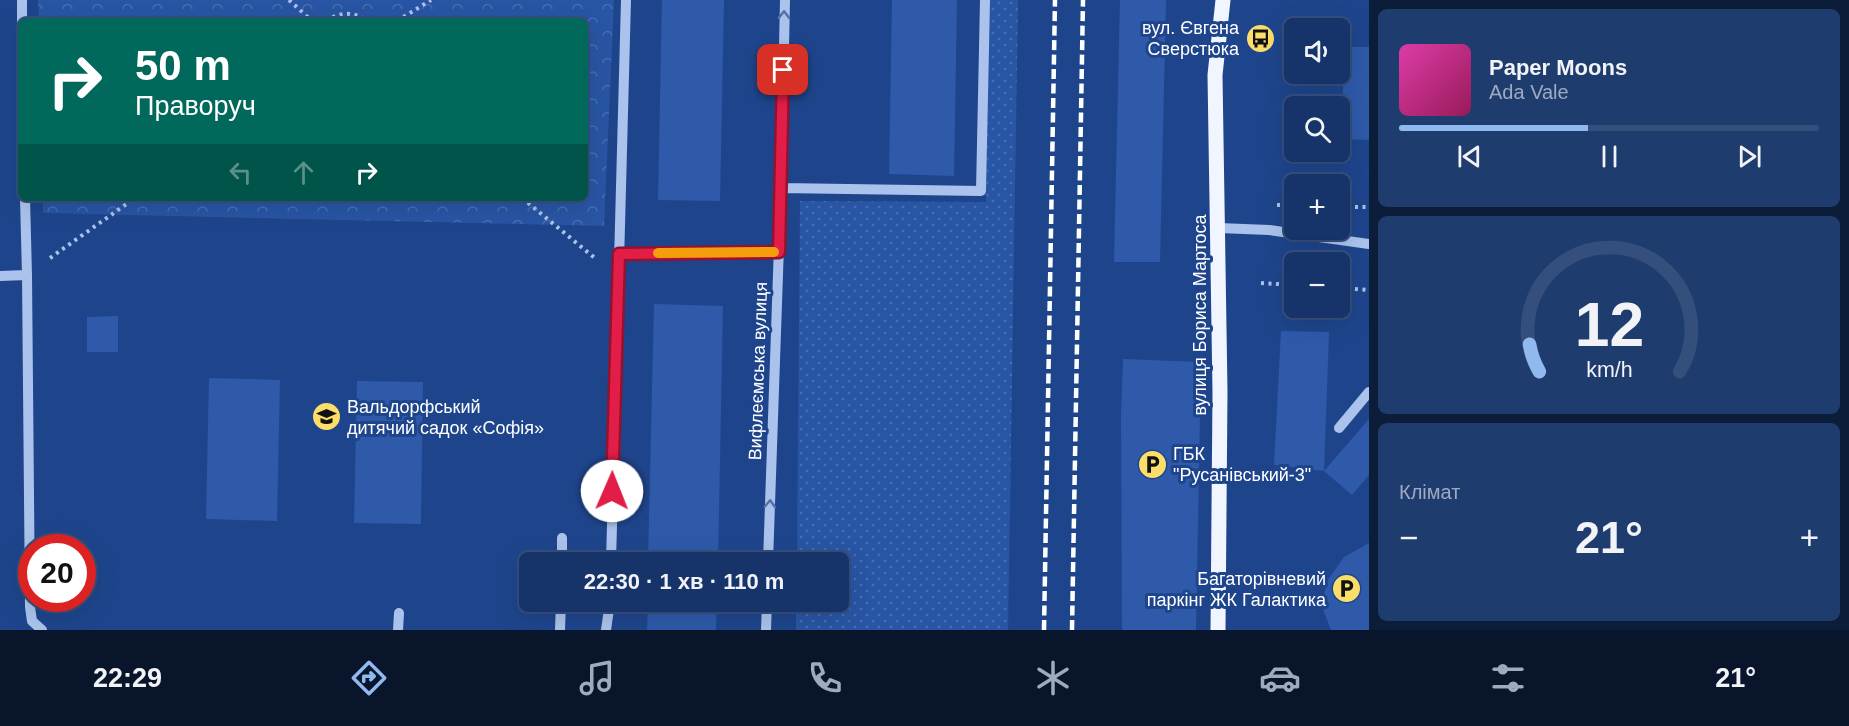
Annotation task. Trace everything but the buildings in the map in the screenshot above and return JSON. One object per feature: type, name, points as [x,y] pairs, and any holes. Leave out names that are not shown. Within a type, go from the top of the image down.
[{"type":"main road","name":"вулиця Бориса Мартоса","points":[[1218,630],[1221,512],[1219,228],[1215,75],[1223,0]]},
{"type":"street","points":[[22,0],[22,18]]},
{"type":"street","points":[[611,552],[626,0]]},
{"type":"street","name":"Вифлеємська вулиця","points":[[768,552],[785,0]]},
{"type":"street","points":[[781,188],[981,190],[985,0]]},
{"type":"street","points":[[26,201],[30,607],[32,621],[42,630]]},
{"type":"street","points":[[1219,228],[1269,230],[1369,244]]},
{"type":"street","points":[[619,254],[779,252]]},
{"type":"street","points":[[0,276],[27,275]]},
{"type":"street","points":[[1339,428],[1369,392]]},
{"type":"street","points":[[561,552],[562,538]]},
{"type":"street","points":[[560,630],[561,612]]},
{"type":"street","points":[[606,630],[609,612]]},
{"type":"street","points":[[766,630],[767,612]]},
{"type":"street","points":[[398,630],[399,613]]},
{"type":"path","points":[[289,0],[309,18]]},
{"type":"path","points":[[402,18],[431,0]]},
{"type":"path","points":[[330,18],[336,14],[348,13],[360,18]]},
{"type":"path","points":[[27,275],[131,201]]},
{"type":"path","points":[[526,201],[618,276]]},
{"type":"path","points":[[1273,205],[1284,205]]},
{"type":"path","points":[[1350,207],[1369,207]]},
{"type":"path","points":[[1261,283],[1284,284]]},
{"type":"path","points":[[1350,289],[1369,290]]},
{"type":"green space","points":[[38,0],[614,0],[604,226],[43,213],[43,201],[588,201],[588,18],[39,18]]},
{"type":"green space","points":[[989,0],[1018,0],[1008,630],[796,630],[796,612],[849,612],[849,552],[797,552],[800,201],[986,202]]},
{"type":"railway","points":[[1044,630],[1055,0]]},
{"type":"railway","points":[[1072,630],[1083,0]]},
{"type":"slow traffic","points":[[658,253],[774,252]]},
{"type":"place","name":"вул. Євгена Сверстюка","points":[[1260,38]]},
{"type":"place","name":"Вальдорфський дитячий садок «Софія»","points":[[326,417]]},
{"type":"place","name":"ГБК \"Русанівський-3\"","points":[[1152,464]]},
{"type":"place","name":"Багаторівневий паркінг ЖК Галактика","points":[[1347,589]]},
{"type":"route","points":[[612,491],[619,254],[779,252],[783,70]]}]
